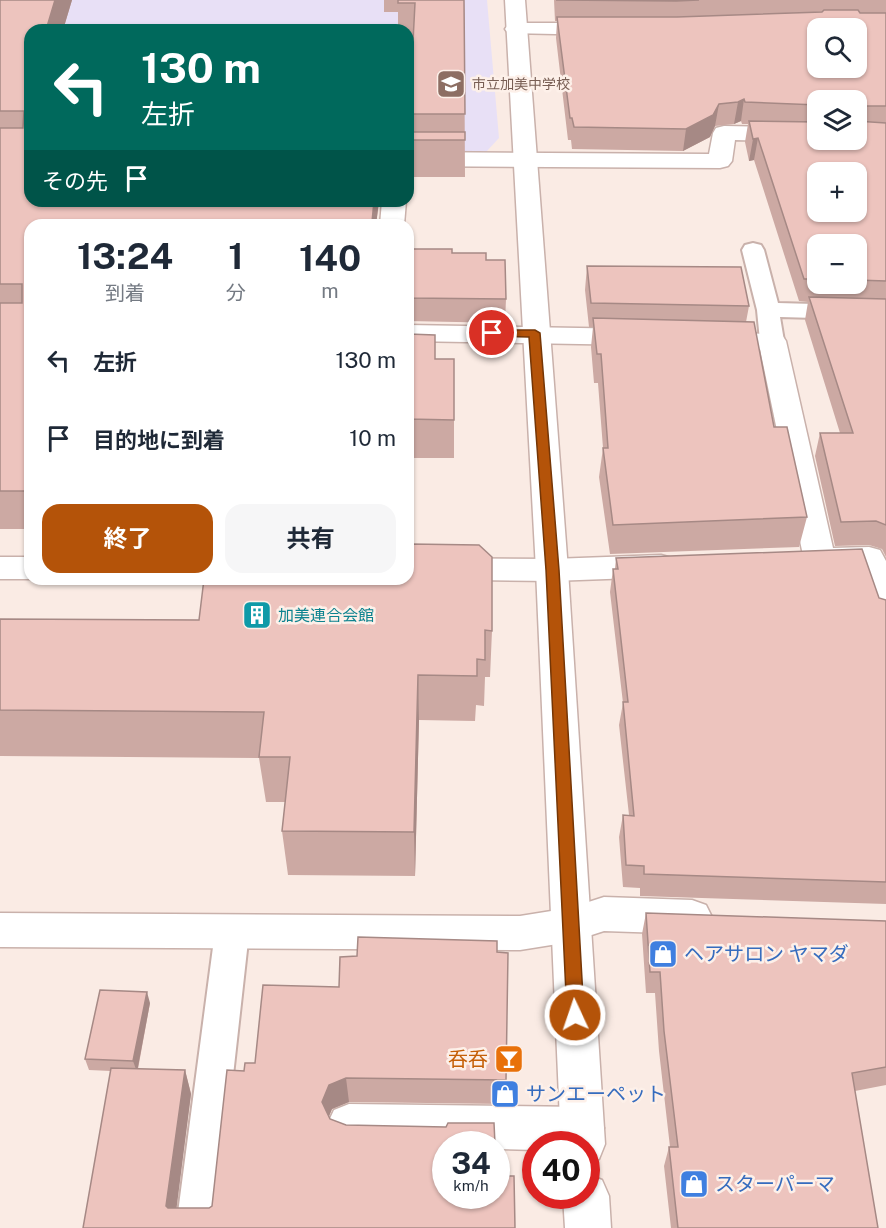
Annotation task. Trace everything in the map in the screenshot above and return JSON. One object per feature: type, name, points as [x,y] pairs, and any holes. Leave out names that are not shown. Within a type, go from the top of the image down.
[{"type":"street","points":[[515,0],[515,29],[552,570],[583,1131]]},
{"type":"street","points":[[515,29],[617,29]]},
{"type":"street","points":[[414,159],[720,161],[724,134],[807,135]]},
{"type":"street","points":[[414,333],[535,333],[772,340],[808,560],[877,558],[886,612]]},
{"type":"street","points":[[414,569],[552,570],[690,565]]},
{"type":"street","points":[[0,568],[24,568]]},
{"type":"street","points":[[0,930],[520,933],[570,925],[604,914],[722,918]]},
{"type":"street","points":[[349,1125],[547,1131]]},
{"type":"street","points":[[587,1209],[588,1228]]},
{"type":"lane","points":[[753,250],[768,310],[772,340]]},
{"type":"lane","points":[[768,310],[886,313]]},
{"type":"lane","points":[[196,1228],[232,932]]},
{"type":"shaded area","name":"市立加美中学校","points":[[0,0],[487,0],[499,138],[486,152],[414,151],[414,24],[24,24]]},
{"type":"building","points":[[0,0],[55,0],[48,24],[24,24],[24,111],[0,111]]},
{"type":"building","points":[[398,0],[464,0],[465,114],[414,114],[415,3],[398,3]]},
{"type":"building","points":[[556,0],[699,0],[676,1]]},
{"type":"building","points":[[824,10],[886,13],[886,106],[867,106],[867,90],[807,90],[807,105],[745,102],[744,99],[719,104],[713,115],[686,129],[574,127],[572,118],[570,118],[557,17],[677,17],[822,12]]},
{"type":"building","points":[[24,111],[24,207],[373,207],[372,219],[24,219],[24,491],[0,491],[0,303],[22,303],[22,284],[0,284],[0,128],[23,128]]},
{"type":"building","points":[[749,121],[807,122],[807,150],[867,150],[867,122],[886,123],[886,281],[867,280],[867,234],[807,234],[807,279],[804,279],[758,138],[753,139]]},
{"type":"building","points":[[414,132],[465,132],[465,140],[414,140]]},
{"type":"building","points":[[414,249],[452,249],[452,253],[486,253],[486,260],[505,260],[506,299],[414,298]]},
{"type":"building","points":[[587,266],[741,267],[749,306],[591,303]]},
{"type":"building","points":[[809,297],[886,299],[886,525],[876,521],[841,522],[820,433],[853,433]]},
{"type":"building","points":[[593,318],[754,322],[774,427],[787,427],[807,517],[613,525],[603,448],[608,448],[601,354],[597,354]]},
{"type":"building","points":[[414,334],[435,335],[435,359],[454,359],[454,420],[414,419]]},
{"type":"building","points":[[414,544],[479,545],[492,557],[492,631],[485,630],[485,660],[477,659],[477,676],[418,675],[414,832],[282,831],[290,757],[259,757],[264,712],[0,710],[0,619],[199,620],[203,585],[414,585]]},
{"type":"building","points":[[862,549],[879,598],[886,600],[886,882],[644,874],[644,866],[626,865],[623,815],[634,816],[623,702],[628,702],[613,569],[618,569],[616,558]]},
{"type":"building","points":[[646,913],[886,921],[886,1067],[852,1073],[878,1228],[678,1228],[669,1147],[678,1147],[664,1031],[660,972],[650,972]]},
{"type":"building","points":[[358,937],[497,941],[497,952],[508,953],[506,1080],[346,1078],[329,1085],[322,1102],[330,1119],[346,1125],[446,1127],[448,1123],[494,1123],[494,1131],[432,1131],[432,1209],[510,1209],[510,1176],[514,1176],[515,1228],[83,1228],[111,1068],[185,1070],[166,1206],[168,1208],[209,1208],[212,1206],[227,1070],[244,1071],[245,1063],[255,1063],[263,985],[339,987],[340,957],[357,956]]},
{"type":"building","points":[[100,990],[147,992],[133,1061],[85,1059]]},
{"type":"place","name":"市立加美中学校","points":[[451,84]]},
{"type":"place","name":"加美連合会館","points":[[257,615]]},
{"type":"place","name":"ヘアサロン ヤマダ","points":[[663,954]]},
{"type":"place","name":"呑呑","points":[[509,1059]]},
{"type":"place","name":"サンエーペット","points":[[505,1094]]},
{"type":"place","name":"スターパーマ","points":[[694,1184]]},
{"type":"route","points":[[492,333],[535,333],[552,570],[575,1015]]}]
